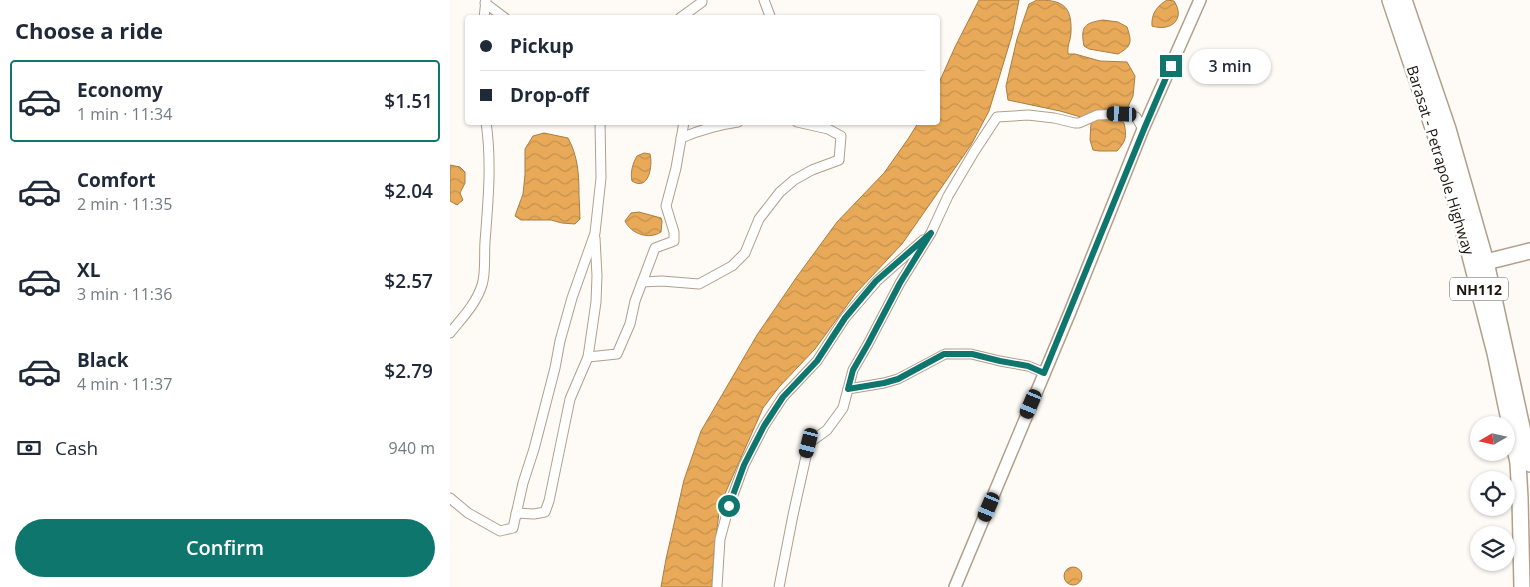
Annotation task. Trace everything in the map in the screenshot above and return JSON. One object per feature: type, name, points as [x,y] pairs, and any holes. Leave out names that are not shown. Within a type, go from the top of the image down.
[{"type":"highway","name":"Barasat - Petrapole Highway","points":[[1390,0],[1442,158],[1461,222],[1495,353],[1518,463],[1522,587]]},
{"type":"highway","name":"Barasat - Petrapole Highway","points":[[1404,0],[1448,129],[1486,262],[1530,464]]},
{"type":"highway","points":[[1486,262],[1524,252],[1530,264]]},
{"type":"street","points":[[685,15],[692,11],[702,0]]},
{"type":"street","points":[[764,0],[770,15]]},
{"type":"street","points":[[955,587],[1144,129],[1200,0]]},
{"type":"street","points":[[484,15],[486,1]]},
{"type":"street","points":[[486,1],[502,15]]},
{"type":"street","points":[[779,587],[809,443],[827,430],[843,408],[853,370],[900,283],[931,233],[948,196],[997,117],[1028,115],[1079,123],[1097,115],[1122,114],[1136,117],[1144,129]]},
{"type":"street","points":[[450,333],[472,307],[483,284],[489,195],[489,144],[486,125]]},
{"type":"street","points":[[516,513],[534,514],[545,512],[549,501],[570,399],[588,357],[596,302],[595,233],[601,178],[600,125]]},
{"type":"street","points":[[588,357],[617,354],[630,324],[635,301],[655,248],[674,241],[674,232],[666,206],[676,168],[683,125]]},
{"type":"street","points":[[681,138],[699,130],[722,125]]},
{"type":"street","points":[[642,282],[662,281],[699,284],[732,266],[745,253],[759,219],[780,192],[794,180],[812,170],[839,160],[841,136],[828,129],[810,125]]},
{"type":"street","points":[[450,498],[468,513],[500,531],[513,528],[560,341],[572,298],[595,233]]},
{"type":"street","points":[[717,587],[720,539],[729,506],[744,465],[764,426],[783,397],[817,361],[845,318],[876,281],[931,233]]},
{"type":"street","points":[[848,389],[898,379],[944,354],[972,354],[1028,366],[1044,373]]},
{"type":"water","points":[[979,0],[1019,0],[1012,35],[989,111],[971,145],[902,244],[856,293],[815,349],[779,387],[763,408],[720,505],[712,587],[661,587],[684,480],[701,431],[757,335],[837,222],[884,173],[917,125],[940,125],[940,81]]},
{"type":"water","points":[[1037,0],[1052,1],[1063,5],[1067,9],[1071,22],[1068,54],[1100,61],[1127,62],[1135,76],[1133,96],[1126,111],[1106,111],[1081,117],[1008,100],[1006,86],[1017,39],[1029,4]]},
{"type":"water","points":[[1167,0],[1174,1],[1177,7],[1178,13],[1175,22],[1165,27],[1152,26],[1155,11]]},
{"type":"water","points":[[1103,20],[1118,22],[1127,27],[1130,43],[1126,49],[1118,54],[1089,49],[1084,46],[1083,34],[1085,27],[1088,24]]},
{"type":"water","points":[[1109,117],[1124,123],[1124,141],[1117,151],[1093,150],[1090,140],[1091,123],[1098,119]]},
{"type":"water","points":[[544,133],[568,138],[574,152],[578,173],[580,216],[580,219],[575,224],[551,220],[521,220],[515,216],[523,194],[525,149],[533,136]]},
{"type":"water","points":[[644,153],[650,154],[650,170],[646,180],[638,183],[632,181],[632,168],[637,156]]},
{"type":"water","points":[[450,165],[460,167],[465,172],[465,183],[460,193],[463,200],[457,205],[450,201]]},
{"type":"water","points":[[639,212],[661,218],[661,232],[646,235],[631,229],[625,221],[631,213]]},
{"type":"water","points":[[1073,567],[1079,570],[1082,576],[1079,582],[1073,585],[1067,582],[1064,576],[1067,570]]},
{"type":"route","points":[[729,506],[744,465],[764,426],[783,397],[817,361],[845,318],[876,281],[931,233],[900,283],[853,370],[848,389],[898,379],[944,354],[972,354],[1028,366],[1044,373],[1171,66]]}]
